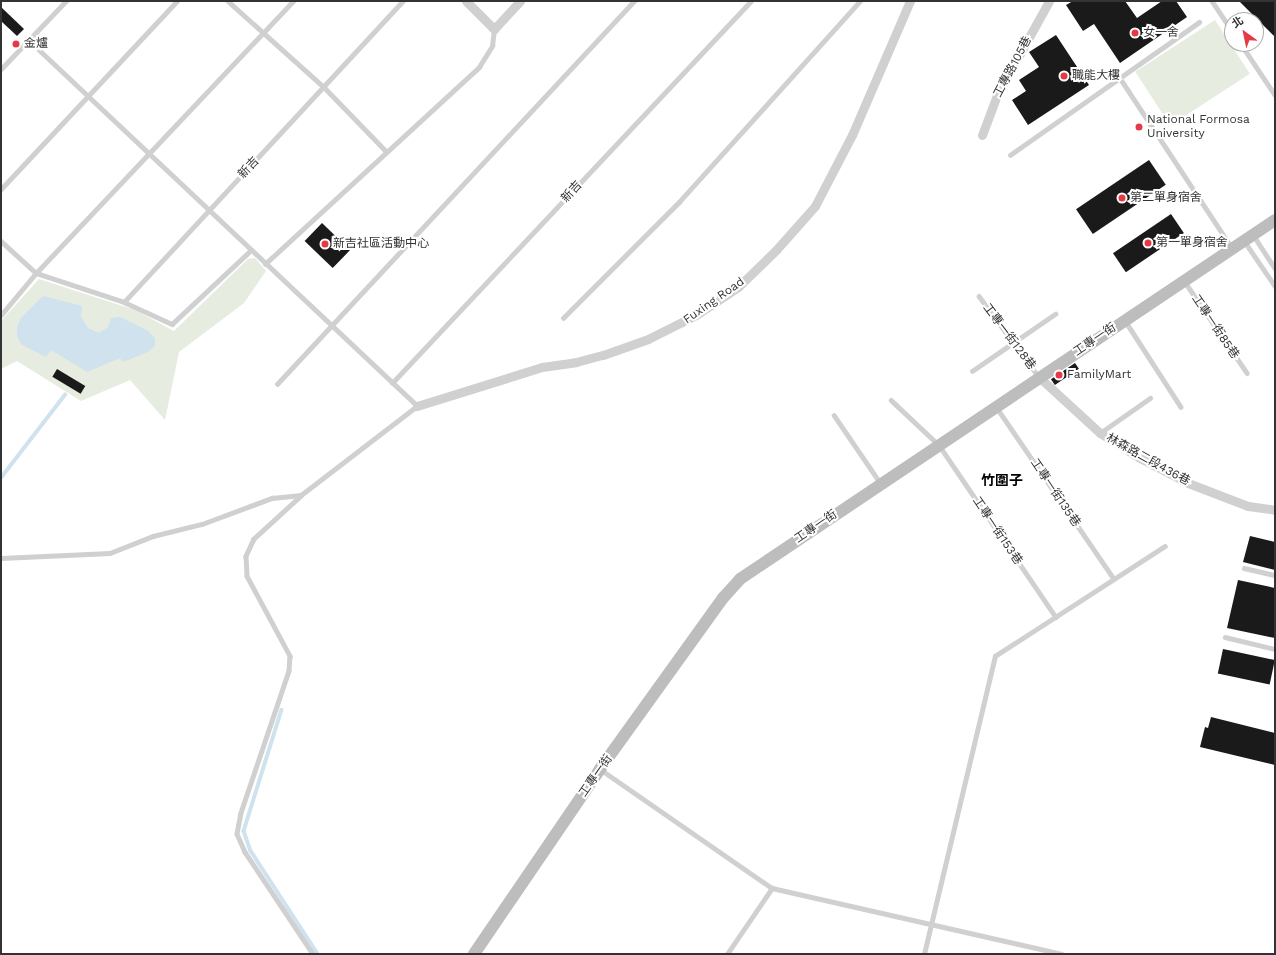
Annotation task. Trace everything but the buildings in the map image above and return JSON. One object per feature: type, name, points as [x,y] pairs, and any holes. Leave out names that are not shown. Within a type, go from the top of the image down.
[{"type":"street","points":[[466,1],[494,29],[520,1]]},
{"type":"street","name":"Fuxing Road","points":[[417,406],[542,366],[596,357],[648,339],[696,315],[738,287],[776,250],[815,206],[852,135],[910,1]]},
{"type":"street","name":"工專路105巷","points":[[982,135],[997,95],[1049,1]]},
{"type":"street","name":"工專一街","points":[[474,954],[600,769],[723,598],[740,579],[1275,220]]},
{"type":"street","name":"林森路二段436巷","points":[[1040,378],[1100,433],[1188,483],[1248,506],[1275,510]]},
{"type":"lane","points":[[1,69],[66,1]]},
{"type":"lane","points":[[1,189],[177,1]]},
{"type":"lane","points":[[228,1],[262,34],[324,87],[386,151]]},
{"type":"lane","points":[[1,314],[36,273],[150,155],[293,1]]},
{"type":"lane","name":"新吉","points":[[124,302],[403,1]]},
{"type":"lane","points":[[277,384],[634,1]]},
{"type":"lane","name":"新吉","points":[[392,383],[507,264],[751,1]]},
{"type":"lane","points":[[564,318],[679,202],[860,1]]},
{"type":"lane","points":[[1212,1],[1224,19]]},
{"type":"lane","points":[[1010,155],[1200,22]]},
{"type":"lane","points":[[265,264],[479,67],[492,46],[494,29]]},
{"type":"lane","points":[[29,41],[417,406],[301,495],[254,539],[246,556],[246,576],[290,656],[289,671],[242,813],[237,834],[245,852],[313,954]]},
{"type":"lane","points":[[1246,52],[1275,95]]},
{"type":"lane","points":[[1120,78],[1232,248]]},
{"type":"lane","points":[[1249,238],[1275,268]]},
{"type":"lane","points":[[1249,238],[1275,286]]},
{"type":"lane","points":[[1,241],[36,273],[124,302],[172,324],[251,250]]},
{"type":"lane","name":"工專一街85巷","points":[[1184,281],[1247,373]]},
{"type":"lane","name":"工專一街128巷","points":[[979,296],[1040,378]]},
{"type":"lane","points":[[972,371],[1055,314]]},
{"type":"lane","points":[[1125,320],[1181,407]]},
{"type":"lane","points":[[1100,433],[1150,398]]},
{"type":"lane","name":"工專一街153巷","points":[[891,400],[939,445],[1056,617]]},
{"type":"lane","name":"工專一街135巷","points":[[996,406],[1114,579]]},
{"type":"lane","points":[[834,415],[881,484]]},
{"type":"lane","points":[[1,558],[110,553],[153,536],[202,524],[272,498],[301,495]]},
{"type":"lane","points":[[924,954],[933,924],[995,656],[1165,546]]},
{"type":"lane","points":[[1244,568],[1275,575]]},
{"type":"lane","points":[[1225,637],[1275,648]]},
{"type":"lane","points":[[600,769],[772,888],[1062,954]]},
{"type":"lane","points":[[727,954],[772,888]]},
{"type":"shaded area","points":[[1215,20],[1224,34],[1224,52],[1236,52],[1250,74],[1170,125],[1135,72]]},
{"type":"shaded area","points":[[255,258],[266,271],[244,303],[179,352],[165,420],[130,380],[81,401],[17,361],[1,369],[1,321],[39,279],[135,310],[174,331],[248,259]]},
{"type":"water","points":[[43,296],[82,306],[81,317],[88,328],[99,333],[108,327],[111,318],[120,317],[147,330],[155,338],[155,346],[148,352],[123,362],[120,358],[87,372],[51,350],[46,357],[21,344],[17,336],[17,327],[21,318]]},
{"type":"waterway","points":[[1,478],[65,395]]},
{"type":"waterway","points":[[282,710],[244,831],[251,851],[318,954]]},
{"type":"place","name":"女一舍","points":[[1135,33]]},
{"type":"place","name":"金爐","points":[[16,44]]},
{"type":"place","name":"職能大樓","points":[[1064,76]]},
{"type":"place","name":"National Formosa University","points":[[1139,127]]},
{"type":"place","name":"第二單身宿舍","points":[[1122,198]]},
{"type":"place","name":"第一單身宿舍","points":[[1148,243]]},
{"type":"place","name":"新吉社區活動中心","points":[[325,244]]},
{"type":"place","name":"FamilyMart","points":[[1059,375]]},
{"type":"district","name":"竹圍子","points":[[1002,480]]}]
